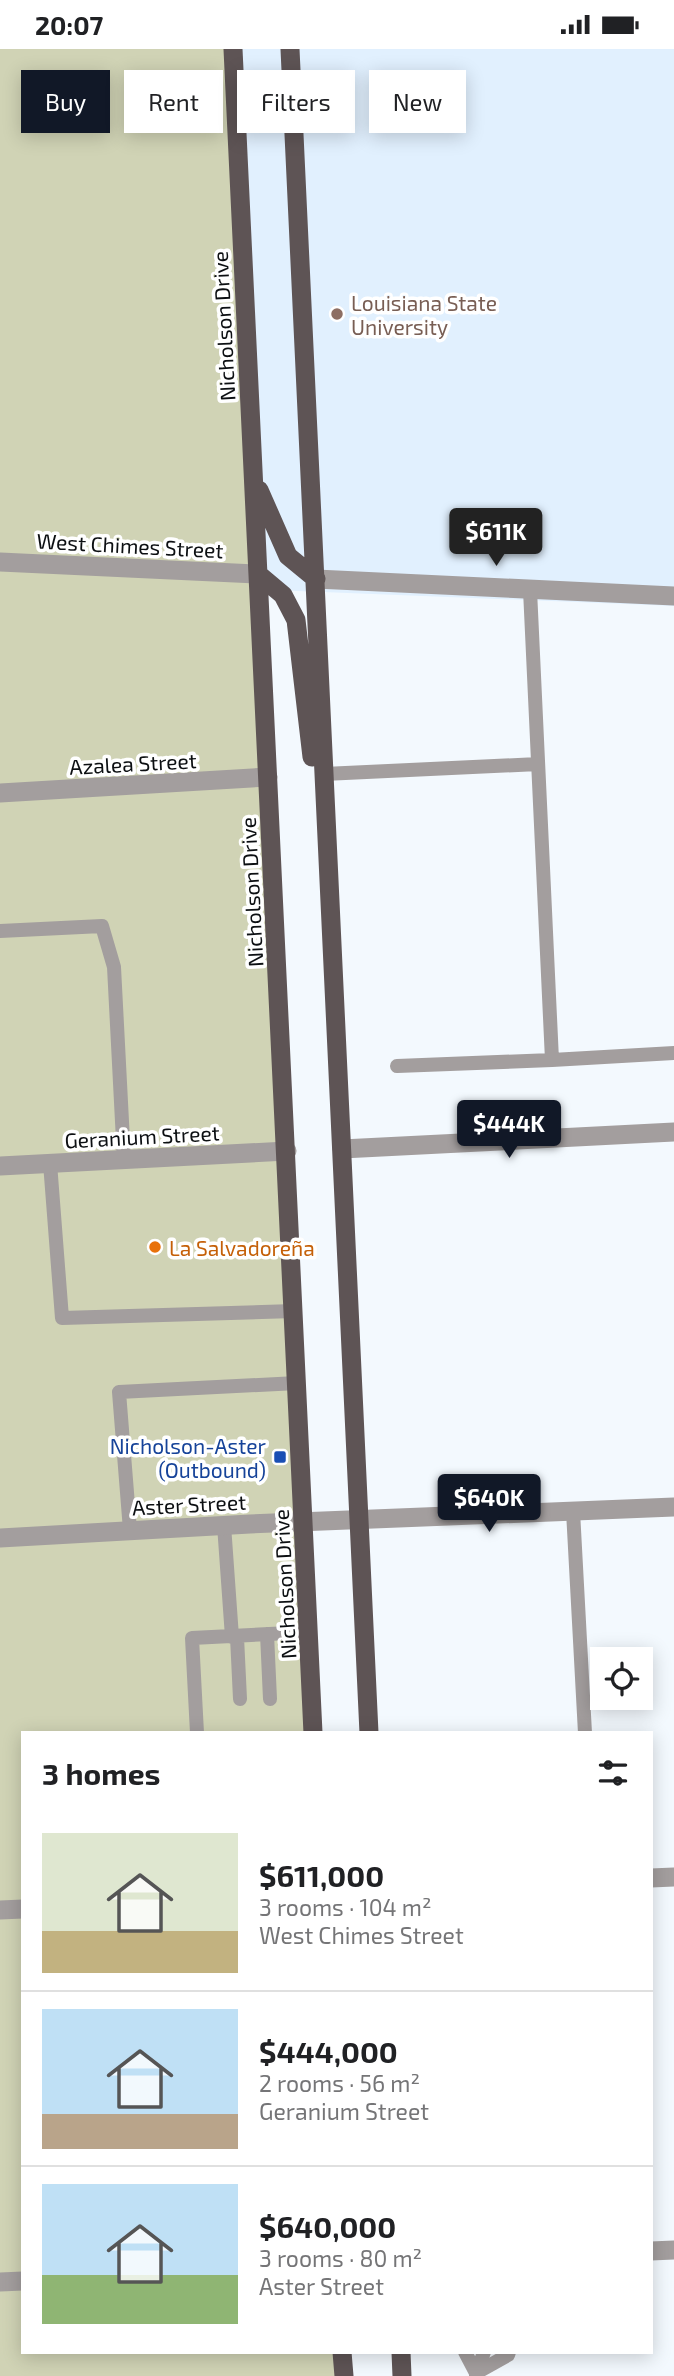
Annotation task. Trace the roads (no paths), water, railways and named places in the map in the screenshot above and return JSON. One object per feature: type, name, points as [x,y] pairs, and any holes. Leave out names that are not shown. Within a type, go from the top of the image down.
[{"type":"main road","name":"Nicholson Drive","points":[[233,49],[313,1731]]},
{"type":"main road","points":[[290,49],[369,1731]]},
{"type":"main road","points":[[253,475],[288,556],[316,579]]},
{"type":"main road","points":[[258,574],[283,594],[296,620],[312,758],[328,838]]},
{"type":"main road","points":[[401,2354],[402,2376]]},
{"type":"street","name":"West Chimes Street","points":[[0,562],[258,574]]},
{"type":"street","points":[[316,579],[674,596]]},
{"type":"street","name":"Azalea Street","points":[[0,793],[268,778]]},
{"type":"street","points":[[342,1149],[674,1132]]},
{"type":"street","name":"Geranium Street","points":[[0,1166],[287,1151]]},
{"type":"street","name":"Aster Street","points":[[0,1538],[224,1525],[674,1507]]},
{"type":"street","points":[[653,1878],[674,1877]]},
{"type":"street","points":[[0,1910],[21,1909]]},
{"type":"street","points":[[653,2251],[674,2251]]},
{"type":"street","points":[[0,2282],[21,2281]]},
{"type":"lane","points":[[530,590],[552,1060]]},
{"type":"lane","points":[[324,774],[538,764]]},
{"type":"lane","points":[[0,930],[102,926],[114,967],[124,1160]]},
{"type":"lane","points":[[397,1066],[674,1053]]},
{"type":"lane","points":[[50,1163],[62,1318],[294,1311]]},
{"type":"lane","points":[[130,1530],[119,1392],[297,1383]]},
{"type":"lane","points":[[573,1511],[585,1731]]},
{"type":"lane","points":[[224,1525],[240,1699]]},
{"type":"lane","points":[[197,1731],[192,1638],[309,1632]]},
{"type":"lane","points":[[267,1634],[270,1699]]},
{"type":"lane","points":[[466,2354],[476,2374]]},
{"type":"lane","points":[[476,2374],[483,2354]]},
{"type":"lane","points":[[476,2374],[508,2354]]},
{"type":"place","name":"Louisiana State University","points":[[337,314]]},
{"type":"place","name":"La Salvadoreña","points":[[155,1247]]},
{"type":"place","name":"Nicholson-Aster (Outbound)","points":[[280,1457]]}]
